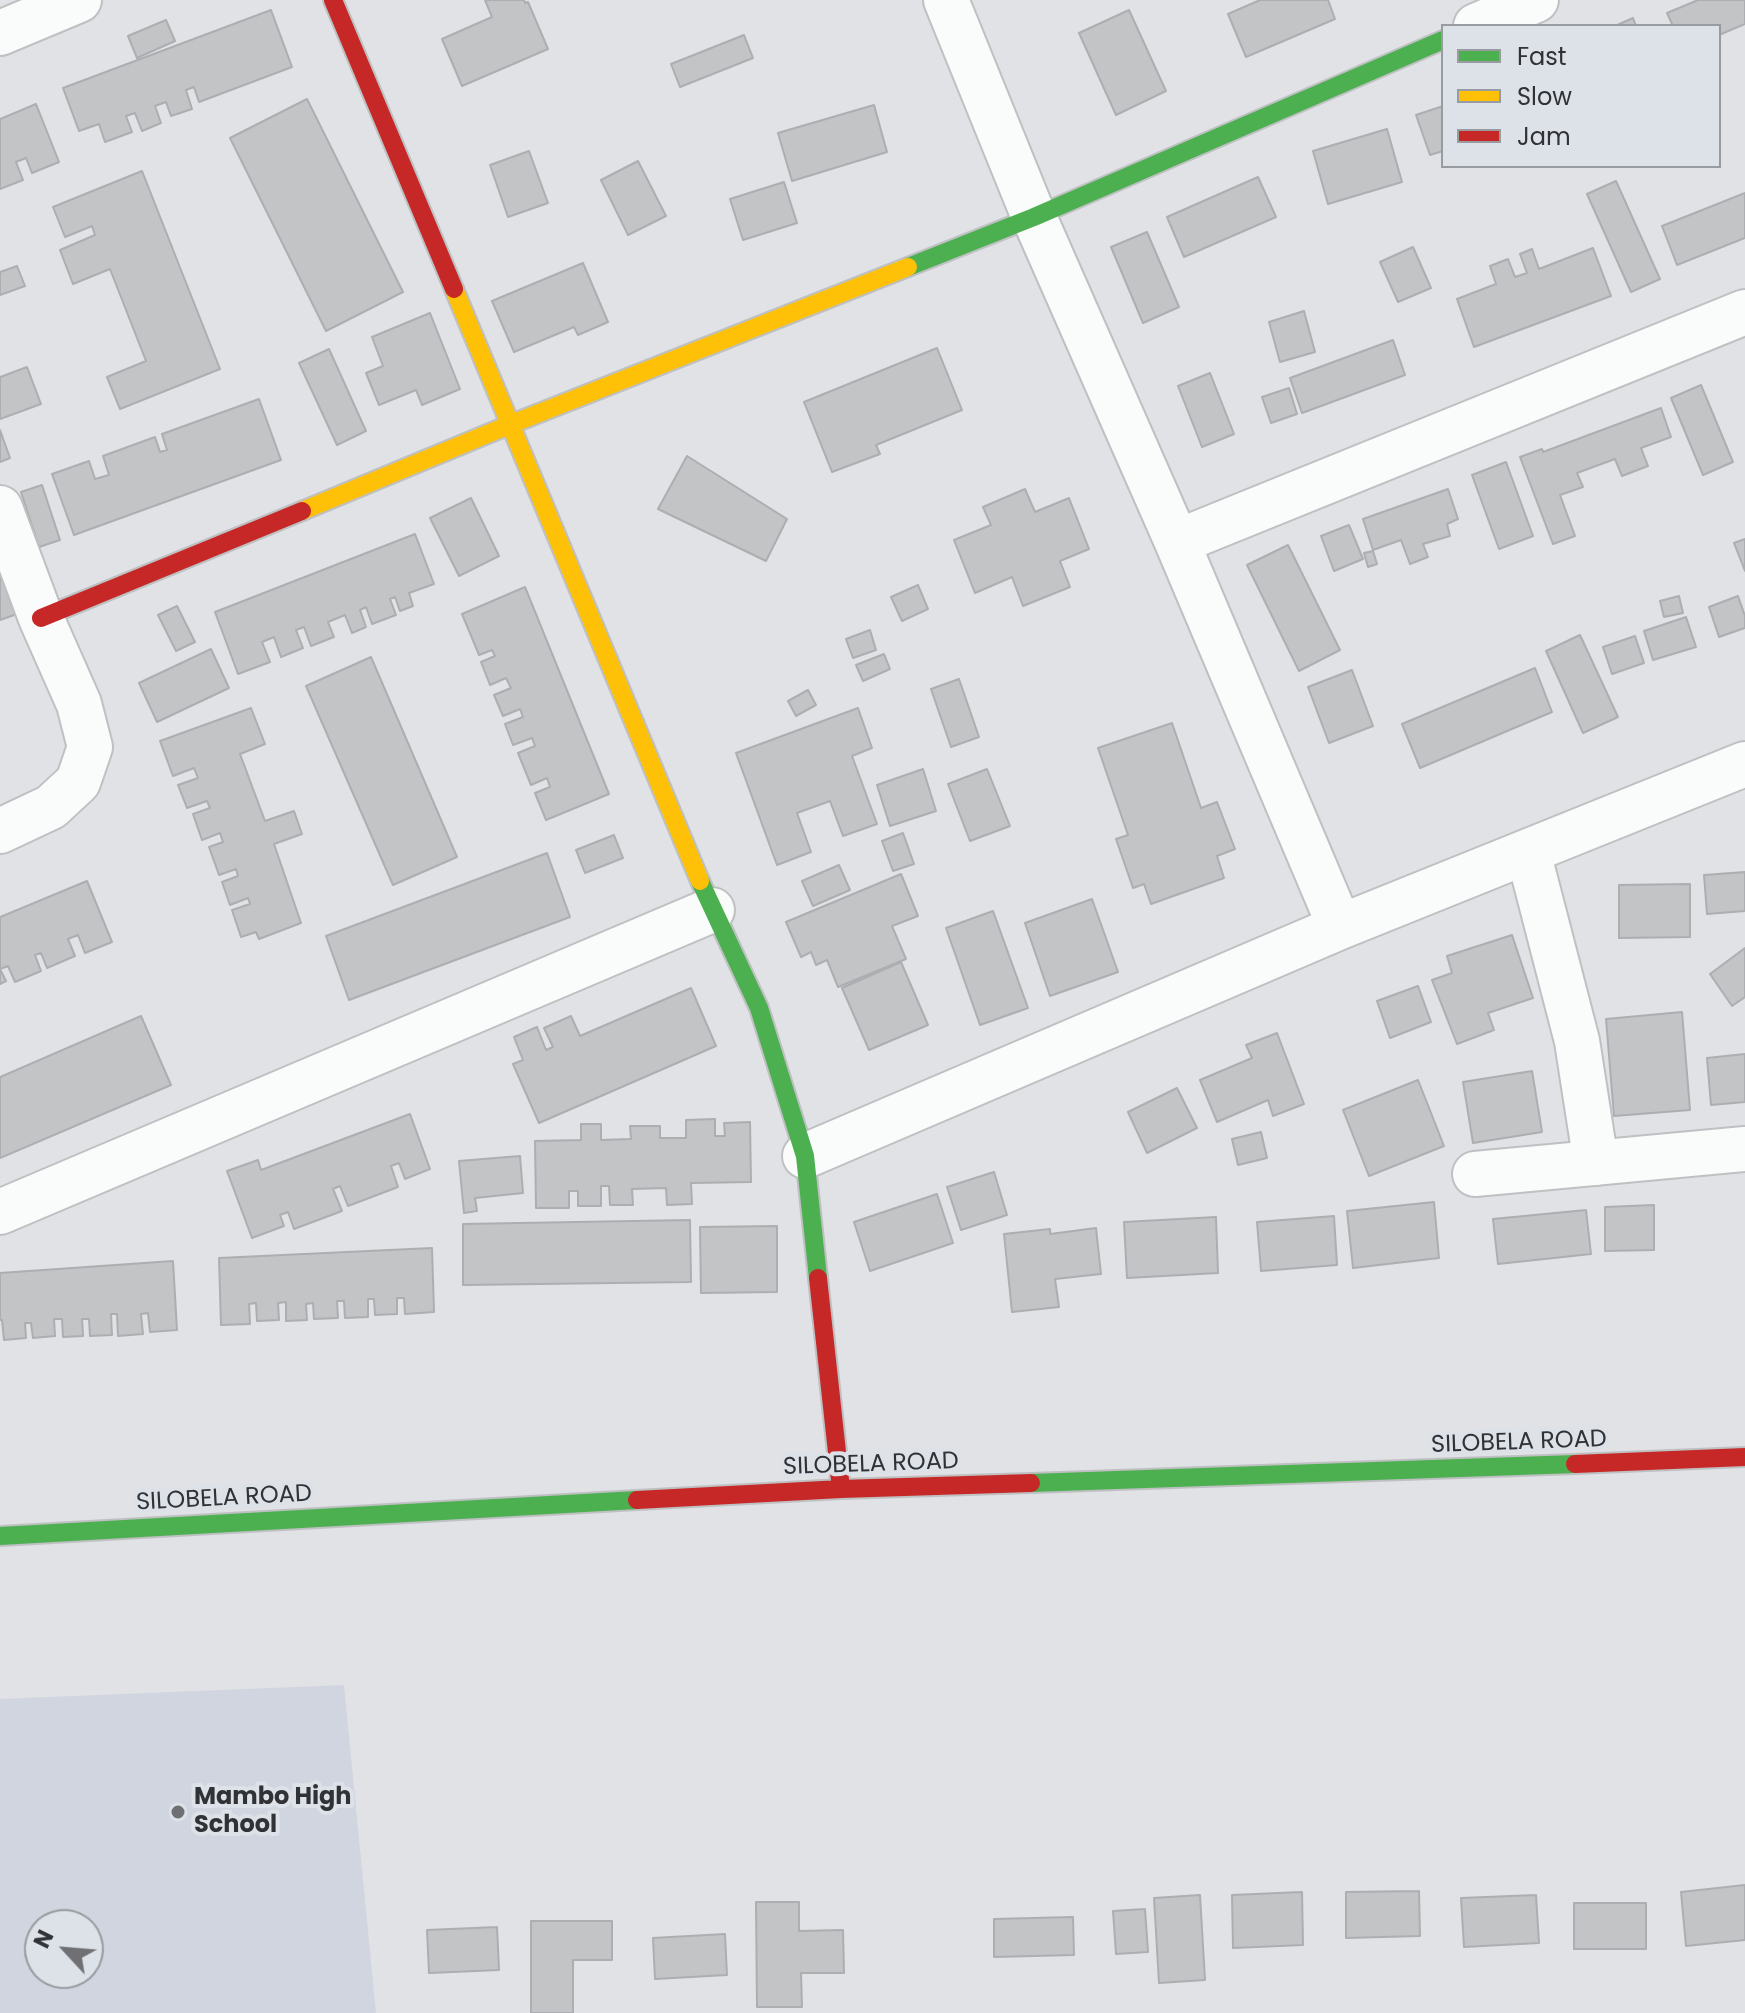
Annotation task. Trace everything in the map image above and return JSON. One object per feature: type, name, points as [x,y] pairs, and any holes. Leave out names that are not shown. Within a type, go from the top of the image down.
[{"type":"street","points":[[0,33],[79,0]]},
{"type":"street","points":[[333,0],[712,910],[759,1008],[805,1156],[841,1489]]},
{"type":"street","points":[[946,0],[1034,217],[1177,542],[1340,927]]},
{"type":"street","points":[[1481,24],[1536,0]]},
{"type":"street","points":[[41,618],[509,425],[1034,217],[1441,41]]},
{"type":"street","points":[[1177,542],[1745,312]]},
{"type":"street","points":[[0,508],[41,618],[79,704],[90,747],[78,782],[51,807],[0,831]]},
{"type":"street","points":[[805,1156],[1340,927],[1745,764]]},
{"type":"street","points":[[1528,852],[1577,1041],[1596,1163]]},
{"type":"street","points":[[0,1212],[712,910]]},
{"type":"street","points":[[1475,1174],[1745,1149]]},
{"type":"street","name":"SILOBELA ROAD","points":[[0,1536],[841,1489],[1745,1457]]},
{"type":"shaded area","name":"Mambo High School","points":[[344,1685],[376,2013],[0,2013],[0,1699]]},
{"type":"building","points":[[485,0],[528,2],[548,49],[462,86],[442,39],[492,17]]},
{"type":"building","points":[[1260,0],[1328,0],[1335,19],[1246,57],[1228,14]]},
{"type":"building","points":[[1698,0],[1745,0],[1745,24],[1721,34],[1721,24],[1672,24],[1667,13]]},
{"type":"building","points":[[271,10],[292,67],[199,102],[194,87],[186,90],[192,109],[171,116],[166,102],[155,106],[161,123],[142,131],[135,113],[126,116],[132,132],[105,142],[99,124],[79,131],[63,88]]},
{"type":"building","points":[[1129,10],[1166,91],[1116,115],[1079,33]]},
{"type":"building","points":[[1633,18],[1635,24],[1620,24]]},
{"type":"building","points":[[166,20],[175,41],[137,58],[128,36]]},
{"type":"building","points":[[744,35],[753,58],[680,87],[671,64]]},
{"type":"building","points":[[307,99],[403,292],[326,331],[230,138]]},
{"type":"building","points":[[36,104],[59,162],[32,173],[26,158],[16,162],[23,180],[0,189],[0,119]]},
{"type":"building","points":[[874,105],[887,152],[792,181],[778,133]]},
{"type":"building","points":[[1441,107],[1441,152],[1430,155],[1416,115]]},
{"type":"building","points":[[1387,129],[1402,182],[1328,204],[1313,151]]},
{"type":"building","points":[[529,151],[548,203],[508,217],[490,165]]},
{"type":"building","points":[[638,161],[666,216],[628,235],[601,180]]},
{"type":"building","points":[[142,171],[220,369],[120,409],[107,377],[146,361],[110,269],[73,284],[60,250],[95,235],[92,226],[65,237],[53,207]]},
{"type":"building","points":[[1258,177],[1276,217],[1184,257],[1167,217]]},
{"type":"building","points":[[1616,181],[1660,279],[1631,292],[1587,194]]},
{"type":"building","points":[[784,182],[797,223],[743,240],[730,199]]},
{"type":"building","points":[[1745,193],[1745,238],[1677,265],[1662,226]]},
{"type":"building","points":[[1147,232],[1179,307],[1143,323],[1111,247]]},
{"type":"building","points":[[1413,247],[1431,288],[1398,302],[1380,262]]},
{"type":"building","points":[[1593,248],[1611,296],[1474,347],[1457,299],[1496,284],[1490,266],[1508,259],[1515,277],[1527,273],[1520,254],[1532,249],[1539,269]]},
{"type":"building","points":[[583,263],[608,322],[578,335],[574,327],[514,352],[492,301]]},
{"type":"building","points":[[17,266],[25,286],[0,295],[0,272]]},
{"type":"building","points":[[1304,311],[1315,352],[1280,362],[1269,322]]},
{"type":"building","points":[[430,313],[460,389],[422,405],[416,390],[379,405],[366,373],[383,366],[372,337]]},
{"type":"building","points":[[1393,340],[1405,375],[1302,413],[1290,378]]},
{"type":"building","points":[[937,348],[962,410],[876,445],[880,454],[832,472],[804,402]]},
{"type":"building","points":[[329,349],[366,431],[337,445],[299,363]]},
{"type":"building","points":[[27,367],[41,404],[0,419],[0,377]]},
{"type":"building","points":[[1210,373],[1234,434],[1202,447],[1178,386]]},
{"type":"building","points":[[1701,385],[1733,462],[1703,475],[1671,398]]},
{"type":"building","points":[[1289,388],[1297,414],[1271,423],[1262,397]]},
{"type":"building","points":[[259,399],[281,460],[74,535],[52,474],[89,461],[95,479],[109,475],[103,456],[155,437],[160,452],[167,450],[162,434]]},
{"type":"building","points":[[1661,408],[1671,437],[1641,448],[1648,466],[1622,476],[1615,459],[1577,473],[1583,487],[1560,495],[1575,536],[1553,544],[1520,457],[1542,449],[1543,452]]},
{"type":"building","points":[[0,430],[10,458],[0,462]]},
{"type":"building","points":[[687,456],[787,519],[766,561],[658,509]]},
{"type":"building","points":[[1506,462],[1533,536],[1499,549],[1472,475]]},
{"type":"building","points":[[42,485],[60,540],[39,547],[21,492]]},
{"type":"building","points":[[1025,489],[1035,512],[1069,498],[1089,549],[1060,561],[1070,587],[1023,606],[1012,577],[975,593],[954,540],[991,525],[983,507]]},
{"type":"building","points":[[1448,489],[1458,519],[1447,524],[1450,536],[1423,544],[1428,557],[1410,564],[1401,540],[1373,550],[1363,519]]},
{"type":"building","points":[[471,498],[499,556],[459,576],[430,518]]},
{"type":"building","points":[[1349,525],[1363,559],[1334,571],[1321,536]]},
{"type":"building","points":[[415,534],[434,584],[409,593],[413,606],[400,611],[395,597],[390,599],[396,615],[372,624],[366,607],[360,610],[366,627],[352,633],[345,615],[328,622],[334,637],[311,646],[304,627],[296,630],[303,648],[281,657],[274,637],[262,642],[270,662],[238,674],[215,612]]},
{"type":"building","points":[[1745,539],[1745,571],[1734,543]]},
{"type":"building","points":[[1288,545],[1340,650],[1299,671],[1247,565]]},
{"type":"building","points":[[1373,551],[1377,564],[1368,567],[1364,553]]},
{"type":"building","points":[[0,565],[17,614],[0,620]]},
{"type":"building","points":[[918,585],[928,609],[902,621],[891,597]]},
{"type":"building","points":[[525,587],[609,794],[546,820],[535,793],[550,787],[547,778],[531,785],[518,753],[535,746],[532,738],[513,745],[505,724],[523,717],[520,709],[503,716],[494,695],[511,688],[506,678],[490,685],[481,662],[495,656],[492,650],[479,655],[462,614]]},
{"type":"building","points":[[1679,596],[1683,613],[1664,617],[1660,601]]},
{"type":"building","points":[[1738,596],[1745,616],[1745,628],[1719,637],[1709,607]]},
{"type":"building","points":[[177,606],[195,642],[176,651],[158,615]]},
{"type":"building","points":[[1686,617],[1696,647],[1653,660],[1644,631]]},
{"type":"building","points":[[870,630],[876,650],[853,658],[846,639]]},
{"type":"building","points":[[1580,635],[1618,717],[1583,733],[1546,651]]},
{"type":"building","points":[[1635,636],[1644,663],[1612,674],[1603,647]]},
{"type":"building","points":[[211,649],[229,688],[157,722],[139,683]]},
{"type":"building","points":[[884,654],[890,669],[863,681],[856,665]]},
{"type":"building","points":[[371,657],[457,857],[393,885],[306,686]]},
{"type":"building","points":[[1535,668],[1552,712],[1420,768],[1402,724]]},
{"type":"building","points":[[1352,670],[1373,726],[1329,743],[1308,687]]},
{"type":"building","points":[[959,679],[979,737],[951,747],[931,689]]},
{"type":"building","points":[[808,690],[816,705],[796,716],[788,701]]},
{"type":"building","points":[[251,708],[265,744],[240,754],[265,821],[294,811],[302,834],[274,844],[301,923],[259,939],[256,932],[241,937],[232,910],[250,904],[248,898],[230,905],[222,882],[238,876],[236,869],[219,875],[209,847],[223,842],[220,833],[202,840],[193,814],[210,808],[207,801],[187,808],[178,785],[198,778],[194,768],[173,776],[160,741]]},
{"type":"building","points":[[858,708],[872,748],[852,756],[877,824],[843,836],[830,801],[797,813],[811,852],[777,865],[736,753]]},
{"type":"building","points":[[1172,723],[1201,808],[1217,802],[1235,849],[1217,856],[1224,878],[1151,904],[1144,884],[1133,888],[1116,839],[1128,835],[1098,748]]},
{"type":"building","points":[[923,769],[936,811],[890,826],[877,785]]},
{"type":"building","points":[[987,769],[1010,826],[970,841],[948,784]]},
{"type":"building","points":[[903,833],[914,864],[893,871],[882,841]]},
{"type":"building","points":[[614,835],[623,858],[585,873],[576,850]]},
{"type":"building","points":[[547,853],[570,917],[349,1000],[326,936]]},
{"type":"building","points":[[839,865],[850,890],[813,906],[802,881]]},
{"type":"building","points":[[1745,872],[1745,911],[1707,914],[1704,875]]},
{"type":"building","points":[[901,874],[918,916],[892,926],[906,959],[838,987],[827,960],[816,965],[811,952],[801,957],[786,922]]},
{"type":"building","points":[[87,881],[112,942],[85,953],[78,935],[68,939],[75,956],[47,968],[41,953],[35,955],[41,971],[15,982],[8,966],[0,969],[0,917]]},
{"type":"building","points":[[1690,884],[1690,937],[1619,938],[1619,885]]},
{"type":"building","points":[[1092,899],[1118,972],[1050,996],[1025,923]]},
{"type":"building","points":[[993,911],[1028,1008],[980,1025],[946,928]]},
{"type":"building","points":[[1512,935],[1533,998],[1488,1013],[1494,1030],[1457,1044],[1432,980],[1452,973],[1447,956]]},
{"type":"building","points":[[1745,948],[1745,997],[1732,1006],[1710,974]]},
{"type":"building","points":[[901,962],[928,1025],[869,1050],[842,988]]},
{"type":"building","points":[[0,969],[6,981],[0,984]]},
{"type":"building","points":[[1418,986],[1431,1022],[1390,1038],[1377,1001]]},
{"type":"building","points":[[691,988],[716,1046],[539,1123],[513,1064],[523,1060],[514,1037],[537,1027],[546,1050],[553,1047],[544,1028],[571,1016],[580,1036]]},
{"type":"building","points":[[1682,1012],[1690,1110],[1614,1116],[1606,1019]]},
{"type":"building","points":[[141,1016],[171,1085],[0,1158],[0,1077]]},
{"type":"building","points":[[1277,1033],[1304,1104],[1273,1116],[1268,1100],[1217,1122],[1200,1080],[1252,1058],[1246,1045]]},
{"type":"building","points":[[1745,1054],[1745,1102],[1711,1105],[1707,1058]]},
{"type":"building","points":[[1532,1071],[1542,1132],[1473,1143],[1463,1082]]},
{"type":"building","points":[[1418,1080],[1444,1146],[1369,1176],[1343,1110]]},
{"type":"building","points":[[1177,1088],[1197,1128],[1147,1153],[1128,1112]]},
{"type":"building","points":[[410,1114],[430,1169],[405,1179],[399,1163],[391,1166],[398,1187],[348,1206],[340,1186],[333,1189],[342,1211],[294,1229],[288,1212],[280,1215],[284,1226],[252,1238],[227,1171],[258,1160],[261,1170]]},
{"type":"building","points":[[715,1119],[715,1136],[725,1136],[724,1123],[750,1122],[751,1182],[691,1183],[692,1204],[667,1205],[666,1188],[632,1189],[633,1205],[610,1205],[609,1186],[601,1186],[601,1206],[578,1206],[578,1191],[569,1191],[569,1208],[536,1208],[535,1141],[581,1140],[581,1124],[601,1124],[601,1140],[631,1139],[630,1126],[660,1126],[660,1138],[686,1138],[686,1120]]},
{"type":"building","points":[[1261,1132],[1267,1158],[1238,1165],[1232,1139]]},
{"type":"building","points":[[520,1156],[523,1193],[475,1198],[477,1211],[464,1213],[459,1161]]},
{"type":"building","points":[[994,1172],[1007,1215],[961,1230],[947,1187]]},
{"type":"building","points":[[937,1194],[953,1243],[870,1271],[854,1222]]},
{"type":"building","points":[[1434,1202],[1439,1258],[1353,1268],[1347,1211]]},
{"type":"building","points":[[1654,1205],[1654,1250],[1605,1251],[1605,1207]]},
{"type":"building","points":[[1586,1210],[1591,1254],[1498,1264],[1493,1219]]},
{"type":"building","points":[[1334,1216],[1337,1265],[1261,1271],[1257,1222]]},
{"type":"building","points":[[1216,1217],[1218,1273],[1127,1278],[1124,1222]]},
{"type":"building","points":[[690,1220],[691,1282],[463,1285],[463,1224]]},
{"type":"building","points":[[777,1226],[777,1292],[701,1293],[700,1227]]},
{"type":"building","points":[[1096,1228],[1101,1274],[1055,1279],[1059,1307],[1012,1312],[1004,1234],[1050,1229],[1050,1234]]},
{"type":"building","points":[[432,1248],[434,1312],[405,1314],[404,1298],[397,1298],[397,1314],[375,1315],[374,1299],[368,1299],[368,1317],[345,1318],[344,1301],[337,1301],[338,1318],[314,1319],[313,1303],[306,1304],[307,1320],[286,1321],[286,1302],[278,1303],[279,1320],[257,1321],[256,1303],[249,1304],[250,1324],[221,1325],[219,1258]]},
{"type":"building","points":[[173,1261],[177,1330],[150,1332],[148,1313],[141,1314],[143,1334],[118,1336],[117,1314],[111,1314],[112,1335],[90,1336],[89,1319],[82,1319],[83,1336],[63,1337],[62,1319],[54,1319],[55,1336],[33,1338],[31,1323],[25,1323],[26,1338],[4,1340],[0,1320],[0,1273]]},
{"type":"building","points":[[1745,1885],[1745,1940],[1686,1946],[1681,1892]]},
{"type":"building","points":[[1419,1891],[1420,1936],[1346,1938],[1346,1892]]},
{"type":"building","points":[[1302,1892],[1303,1945],[1233,1948],[1232,1895]]},
{"type":"building","points":[[1200,1895],[1205,1980],[1159,1983],[1154,1898]]},
{"type":"building","points":[[1536,1895],[1539,1943],[1464,1947],[1461,1898]]},
{"type":"building","points":[[756,1902],[799,1902],[799,1931],[843,1930],[844,1973],[801,1973],[802,2007],[757,2007]]},
{"type":"building","points":[[1574,1903],[1646,1903],[1646,1949],[1574,1949]]},
{"type":"building","points":[[1145,1909],[1148,1952],[1116,1954],[1113,1911]]},
{"type":"building","points":[[1073,1917],[1074,1955],[994,1957],[994,1919]]},
{"type":"building","points":[[531,1921],[612,1921],[612,1960],[573,1960],[573,2013],[531,2013]]},
{"type":"building","points":[[497,1927],[499,1970],[429,1973],[427,1930]]},
{"type":"building","points":[[725,1934],[727,1975],[655,1979],[653,1938]]},
{"type":"traffic: fast","points":[[908,267],[1034,217],[1441,41]]},
{"type":"traffic: fast","points":[[700,881],[759,1008],[805,1156],[818,1278]]},
{"type":"traffic: fast","points":[[1031,1483],[1575,1464]]},
{"type":"traffic: fast","points":[[0,1536],[637,1500]]},
{"type":"traffic: slow","points":[[302,511],[509,425],[908,267]]},
{"type":"traffic: slow","points":[[454,289],[700,881]]},
{"type":"traffic: jam","points":[[333,0],[454,289]]},
{"type":"traffic: jam","points":[[41,618],[302,511]]},
{"type":"traffic: jam","points":[[818,1278],[841,1489]]},
{"type":"traffic: jam","points":[[1575,1464],[1745,1457]]},
{"type":"traffic: jam","points":[[637,1500],[1031,1483]]},
{"type":"place","name":"Mambo High School","points":[[178,1812]]}]
